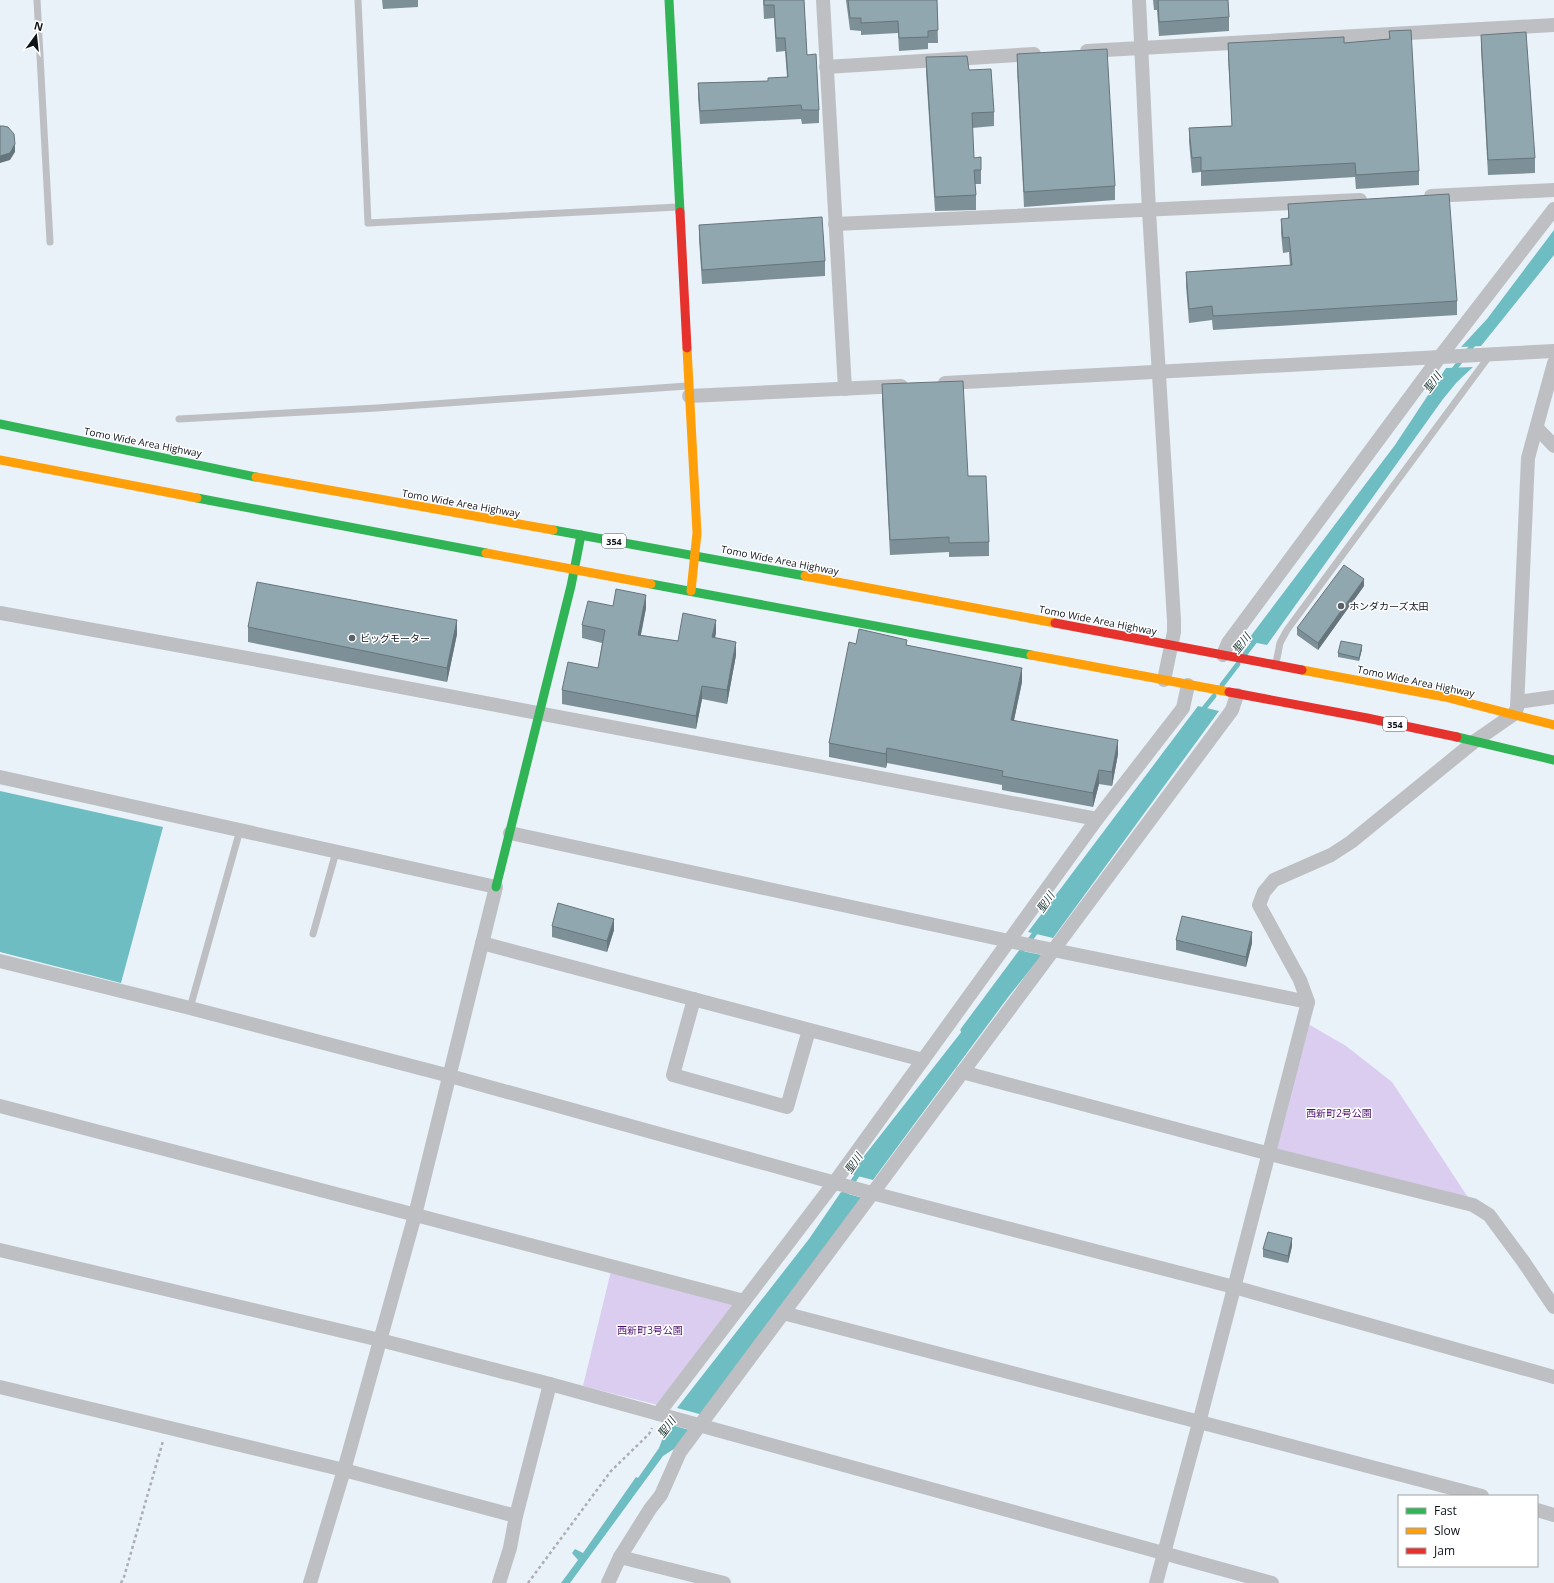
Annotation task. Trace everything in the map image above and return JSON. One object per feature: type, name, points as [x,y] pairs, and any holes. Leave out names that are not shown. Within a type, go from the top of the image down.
[{"type":"main road","points":[[669,0],[697,532],[696,555],[691,591]]},
{"type":"main road","name":"Tomo Wide Area Highway","points":[[0,424],[302,486],[696,555],[1445,698],[1516,708],[1554,725]]},
{"type":"main road","name":"354","points":[[0,460],[574,570],[1164,680],[1475,741],[1554,760]]},
{"type":"main road","points":[[496,887],[574,570],[581,535]]},
{"type":"street","points":[[823,0],[845,389]]},
{"type":"street","points":[[1139,0],[1174,620],[1171,646],[1164,680]]},
{"type":"street","points":[[1071,52],[1554,25]]},
{"type":"street","points":[[826,66],[1047,54]]},
{"type":"street","points":[[1419,197],[1554,190]]},
{"type":"street","points":[[835,224],[1150,211],[1372,199]]},
{"type":"street","points":[[1226,656],[1228,643],[1446,357],[1554,209]]},
{"type":"street","points":[[932,384],[1446,357],[1485,353],[1554,351]]},
{"type":"street","points":[[1516,708],[1528,458],[1554,363]]},
{"type":"street","points":[[689,391],[845,389],[916,385]]},
{"type":"street","points":[[1537,428],[1554,446]]},
{"type":"street","points":[[0,613],[1097,819]]},
{"type":"street","points":[[658,1414],[836,1183],[923,1060],[1013,941],[1097,819],[1183,708],[1188,685]]},
{"type":"street","points":[[608,1583],[620,1557],[661,1495],[680,1452],[698,1425],[783,1313],[870,1193],[962,1072],[1049,949],[1232,710],[1236,694]]},
{"type":"street","points":[[1156,1583],[1270,1154],[1308,1002],[1300,980],[1259,905],[1264,892],[1274,880],[1331,855],[1351,842],[1516,708],[1554,697]]},
{"type":"street","points":[[0,777],[496,887],[415,1215],[344,1470],[310,1583]]},
{"type":"street","points":[[510,833],[1049,949],[1308,1002]]},
{"type":"street","points":[[482,943],[923,1060]]},
{"type":"street","points":[[0,961],[190,1008],[450,1076],[870,1193],[1234,1287],[1554,1377]]},
{"type":"street","points":[[694,999],[673,1075],[787,1107],[809,1030]]},
{"type":"street","points":[[962,1072],[1270,1154],[1473,1205],[1489,1215],[1523,1261],[1554,1307]]},
{"type":"street","points":[[0,1106],[744,1301]]},
{"type":"street","points":[[0,1250],[380,1340],[550,1384],[954,1497],[1164,1552],[1272,1583]]},
{"type":"street","points":[[783,1313],[1478,1495]]},
{"type":"street","points":[[499,1583],[510,1548],[516,1516],[550,1384]]},
{"type":"street","points":[[0,1387],[344,1470],[516,1516]]},
{"type":"street","points":[[1538,1510],[1554,1514]]},
{"type":"street","points":[[620,1557],[724,1583]]},
{"type":"lane","points":[[37,0],[50,242]]},
{"type":"lane","points":[[358,0],[368,223],[681,207]]},
{"type":"lane","points":[[1275,665],[1280,643],[1287,630],[1485,353]]},
{"type":"lane","points":[[179,419],[689,391]]},
{"type":"lane","points":[[190,1008],[240,830]]},
{"type":"lane","points":[[313,934],[336,852]]},
{"type":"path","points":[[528,1583],[611,1471],[648,1434],[658,1414]]},
{"type":"path","points":[[121,1583],[167,1427]]},
{"type":"green space","name":"西新町2号公園","points":[[1303,1021],[1346,1046],[1392,1082],[1473,1205],[1270,1154]]},
{"type":"green space","name":"西新町3号公園","points":[[612,1267],[738,1300],[658,1405],[583,1386]]},
{"type":"water","points":[[1554,230],[1554,255],[1481,346],[1461,347],[1487,319]]},
{"type":"water","points":[[1473,367],[1457,382],[1443,399],[1267,645],[1247,641],[1395,445],[1446,368]]},
{"type":"water","points":[[1198,706],[1219,711],[1053,938],[1028,932]]},
{"type":"water","points":[[0,791],[163,827],[121,983],[0,952]]},
{"type":"water","points":[[1022,951],[1042,955],[1009,996],[873,1180],[850,1174],[966,1026]]},
{"type":"water","points":[[841,1192],[863,1198],[703,1415],[677,1408],[809,1239]]},
{"type":"water","points":[[668,1424],[693,1431],[677,1447],[663,1456],[570,1583],[561,1583],[578,1560],[572,1553],[575,1549],[583,1553],[636,1477],[638,1478],[659,1448]]},
{"type":"building","points":[[764,0],[804,0],[807,55],[816,54],[819,110],[802,110],[801,105],[700,111],[698,83],[768,81],[768,78],[788,77],[785,38],[776,38],[774,5],[764,5]]},
{"type":"building","points":[[848,0],[937,0],[938,30],[928,31],[928,37],[899,38],[898,21],[861,23],[861,18],[850,18]]},
{"type":"building","points":[[1158,0],[1228,0],[1229,17],[1159,22]]},
{"type":"building","points":[[1411,30],[1419,171],[1356,175],[1355,163],[1201,171],[1201,157],[1192,158],[1189,128],[1232,126],[1228,43],[1344,37],[1344,43],[1390,39],[1389,31]]},
{"type":"building","points":[[1526,32],[1535,158],[1488,160],[1481,35]]},
{"type":"building","points":[[1107,49],[1115,186],[1024,192],[1017,54]]},
{"type":"building","points":[[967,56],[969,70],[991,69],[994,112],[972,113],[974,158],[981,157],[981,170],[974,170],[976,195],[935,197],[926,57]]},
{"type":"building","points":[[0,126],[8,127],[14,134],[15,144],[10,153],[0,156]]},
{"type":"building","points":[[1449,194],[1457,301],[1213,316],[1212,306],[1189,309],[1186,272],[1292,265],[1289,237],[1283,238],[1281,219],[1289,218],[1288,204]]},
{"type":"building","points":[[822,217],[825,261],[702,270],[699,225]]},
{"type":"building","points":[[963,381],[968,476],[986,476],[989,542],[949,543],[949,537],[890,540],[882,384]]},
{"type":"building","points":[[1344,565],[1364,579],[1318,643],[1297,628]]},
{"type":"building","name":"ビッグモーター","points":[[257,582],[457,620],[447,668],[248,627]]},
{"type":"building","points":[[616,589],[646,595],[638,635],[678,641],[683,613],[716,620],[712,637],[736,642],[727,690],[702,686],[696,716],[562,690],[568,662],[598,668],[605,630],[582,625],[588,601],[613,606]]},
{"type":"building","points":[[859,629],[907,640],[906,645],[1022,668],[1011,720],[1118,740],[1112,772],[1099,770],[1093,793],[1002,776],[1003,771],[887,748],[886,754],[829,743],[849,642],[856,644]]},
{"type":"building","points":[[1341,641],[1362,645],[1359,658],[1338,653]]},
{"type":"building","points":[[558,903],[614,919],[607,941],[552,926]]},
{"type":"building","points":[[1182,916],[1252,932],[1246,957],[1176,940]]},
{"type":"building","points":[[1268,1232],[1292,1238],[1288,1256],[1263,1249]]},
{"type":"waterway","name":"聖川","points":[[1452,372],[1475,342]]},
{"type":"waterway","name":"聖川","points":[[1245,654],[1258,637]]},
{"type":"waterway","name":"聖川","points":[[1222,685],[1238,664]]},
{"type":"waterway","name":"聖川","points":[[1201,712],[1214,696]]},
{"type":"waterway","name":"聖川","points":[[963,1030],[1038,929]]},
{"type":"waterway","name":"聖川","points":[[841,1199],[860,1171]]},
{"type":"traffic: fast","points":[[669,0],[680,212]]},
{"type":"traffic: fast","points":[[0,424],[256,477]]},
{"type":"traffic: fast","points":[[197,498],[486,553]]},
{"type":"traffic: fast","points":[[553,530],[805,576]]},
{"type":"traffic: fast","points":[[496,887],[571,586],[581,535]]},
{"type":"traffic: fast","points":[[651,584],[1031,655]]},
{"type":"traffic: fast","points":[[1457,737],[1554,760]]},
{"type":"traffic: slow","points":[[687,348],[697,533],[691,591]]},
{"type":"traffic: slow","points":[[0,460],[197,498]]},
{"type":"traffic: slow","points":[[256,477],[553,530]]},
{"type":"traffic: slow","points":[[486,553],[651,584]]},
{"type":"traffic: slow","points":[[805,576],[1055,623]]},
{"type":"traffic: slow","points":[[1031,655],[1229,692]]},
{"type":"traffic: slow","points":[[1302,670],[1445,697],[1554,725]]},
{"type":"traffic: jam","points":[[680,212],[687,348]]},
{"type":"traffic: jam","points":[[1055,623],[1302,670]]},
{"type":"traffic: jam","points":[[1229,692],[1367,718],[1457,737]]},
{"type":"place","name":"ホンダカーズ太田","points":[[1341,606]]},
{"type":"place","name":"ビッグモーター","points":[[352,638]]}]
